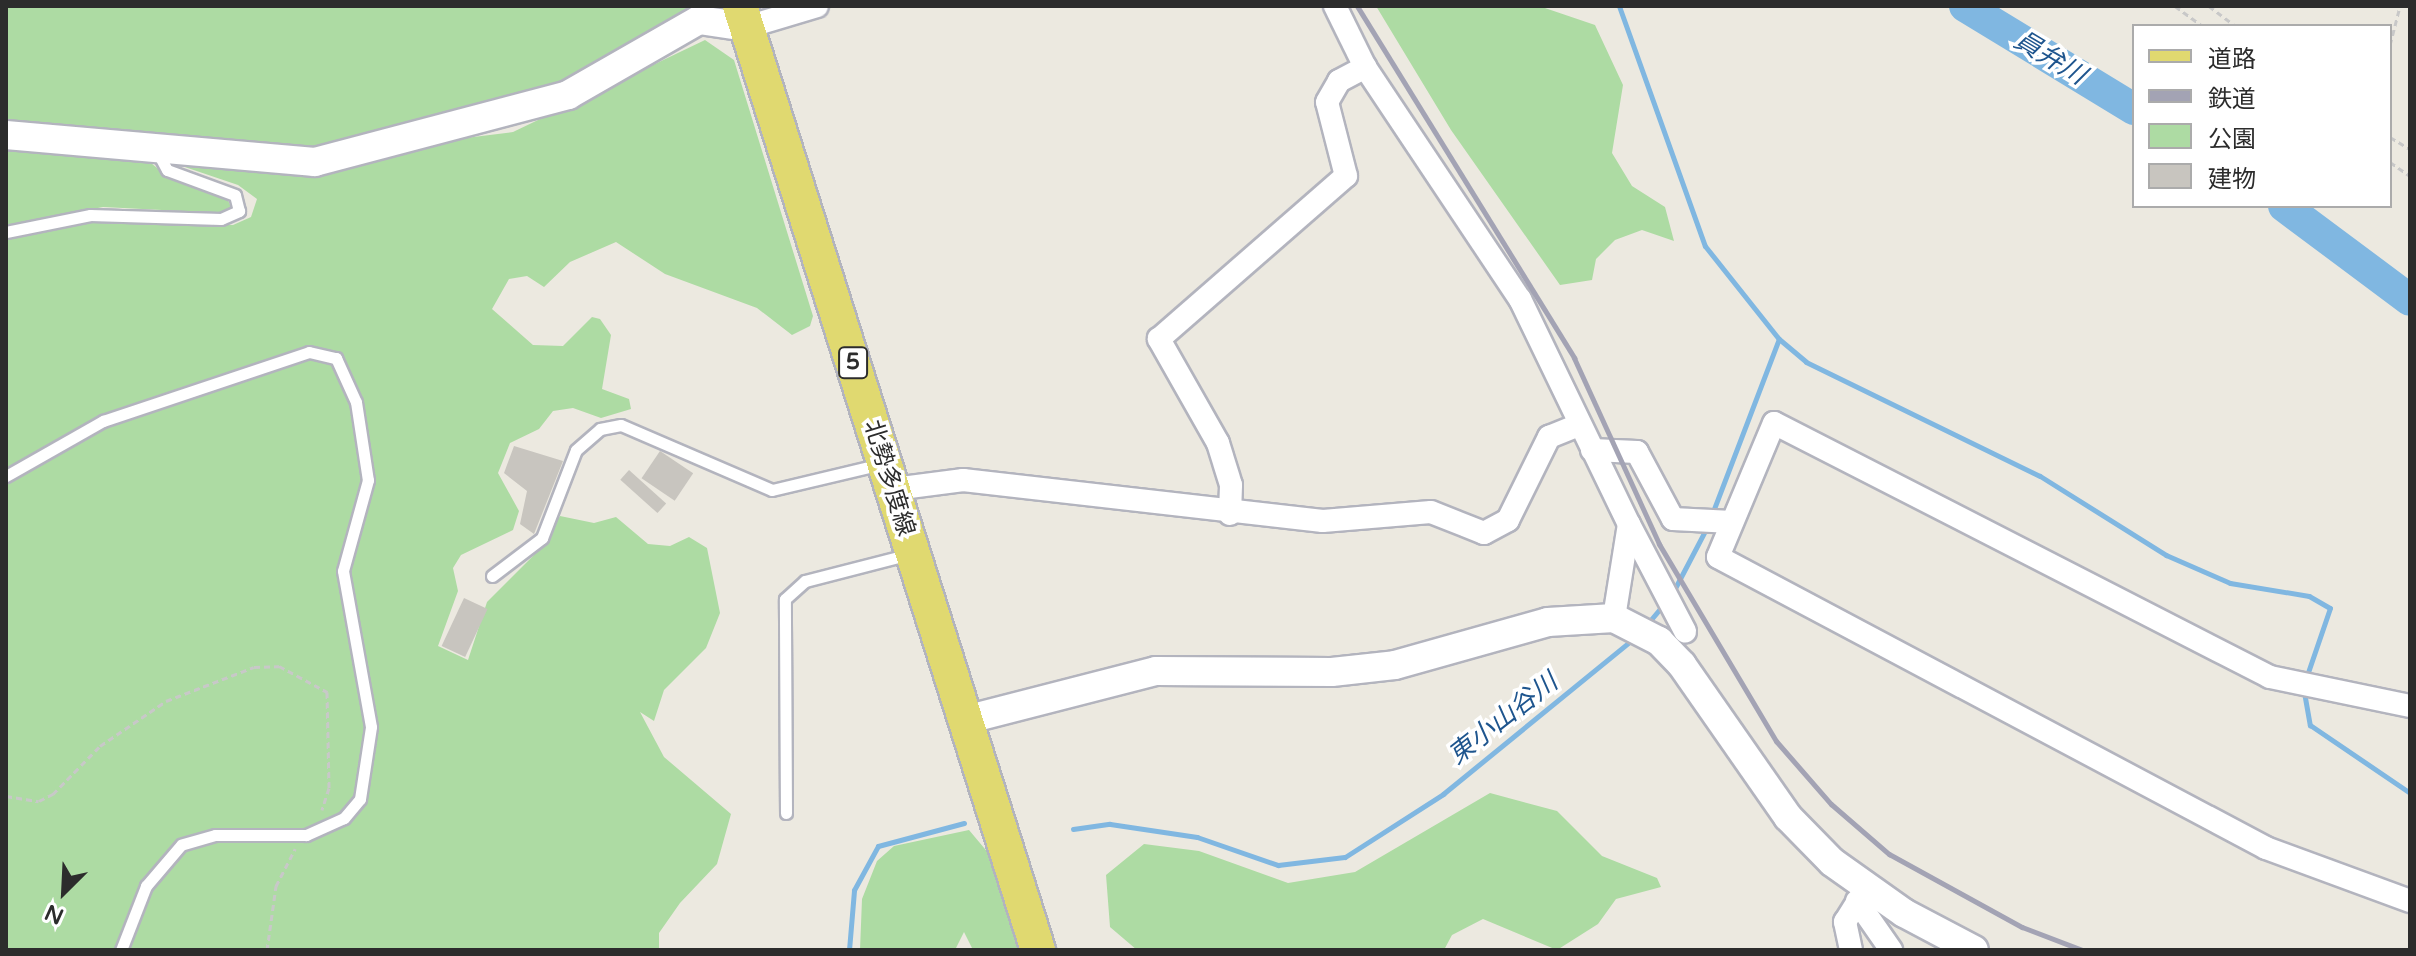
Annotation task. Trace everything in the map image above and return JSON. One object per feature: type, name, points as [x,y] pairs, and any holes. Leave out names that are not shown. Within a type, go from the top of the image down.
[{"type":"main road","name":"北勢多度線","points":[[743,17],[1038,950]]},
{"type":"street","points":[[6,135],[315,162],[568,95],[699,20],[817,6]]},
{"type":"street","points":[[1335,6],[1365,67],[1520,299],[1579,425],[1664,591],[1673,628],[1788,817],[1862,895],[1891,950]]},
{"type":"street","points":[[1230,514],[1231,485],[1218,443],[1159,339],[1346,176],[1327,102],[1339,81],[1365,67]]},
{"type":"street","points":[[2410,706],[2270,677],[1774,423],[1729,520],[1718,557],[2266,848],[2410,901]]},
{"type":"street","points":[[890,476],[963,480],[1230,514],[1323,521],[1431,512],[1484,533],[1508,520],[1549,437],[1579,425]]},
{"type":"street","points":[[1592,450],[1637,452],[1673,519],[1729,520]]},
{"type":"street","points":[[1622,622],[1629,524]]},
{"type":"street","points":[[965,720],[1156,671],[1332,672],[1395,665],[1548,622],[1622,622],[1673,628]]},
{"type":"street","points":[[1862,895],[1956,947]]},
{"type":"street","points":[[1851,950],[1845,922],[1862,895]]},
{"type":"lane","points":[[6,232],[90,215],[221,219],[239,211],[235,195],[167,170],[157,150]]},
{"type":"lane","points":[[6,476],[103,421],[271,360],[309,352],[336,358],[350,381],[369,461],[343,571],[371,751],[353,809],[306,835],[215,835],[181,845],[146,886],[121,950]]},
{"type":"lane","points":[[492,576],[542,538],[576,450],[600,429],[621,425],[772,490],[890,476]]},
{"type":"lane","points":[[786,813],[785,599],[805,581],[911,554]]},
{"type":"path","points":[[2175,6],[2200,24]]},
{"type":"path","points":[[2209,6],[2233,24]]},
{"type":"path","points":[[2392,37],[2400,6]]},
{"type":"path","points":[[2392,138],[2410,149]]},
{"type":"path","points":[[2392,163],[2410,176]]},
{"type":"path","points":[[6,796],[39,801],[53,794],[100,746],[166,701],[254,667],[279,666],[313,679],[329,702],[329,788],[306,835],[280,871],[267,950]]},
{"type":"green space","points":[[6,6],[686,6],[687,9],[564,87],[311,152],[6,125]]},
{"type":"green space","points":[[1376,6],[1539,6],[1595,25],[1623,85],[1612,153],[1632,186],[1665,207],[1674,241],[1642,230],[1615,240],[1596,259],[1592,280],[1560,285],[1451,130]]},
{"type":"green space","points":[[705,40],[734,60],[813,316],[810,326],[792,335],[757,308],[665,274],[616,242],[570,262],[544,287],[527,276],[509,279],[492,309],[533,345],[563,346],[592,317],[600,319],[611,335],[602,389],[629,399],[631,409],[601,418],[573,408],[553,411],[539,429],[510,443],[498,473],[519,511],[513,530],[461,555],[453,568],[458,591],[438,646],[468,660],[487,602],[538,551],[560,516],[594,523],[616,517],[648,544],[670,546],[689,537],[707,548],[720,613],[706,648],[664,690],[654,721],[640,712],[664,757],[731,814],[717,864],[680,903],[659,933],[659,950],[6,950],[6,238],[89,221],[233,225],[251,217],[257,199],[238,185],[173,163],[254,172],[347,169],[441,141],[513,132]]},
{"type":"green space","points":[[6,146],[146,159],[167,176],[226,196],[231,207],[221,213],[103,207],[6,226]]},
{"type":"green space","points":[[1490,793],[1557,811],[1602,856],[1657,878],[1661,887],[1616,899],[1598,924],[1557,950],[1483,919],[1452,935],[1444,950],[1137,950],[1110,927],[1106,875],[1144,844],[1199,851],[1288,883],[1355,872]]},
{"type":"green space","points":[[969,830],[990,855],[1020,950],[973,950],[964,932],[955,950],[860,950],[862,899],[877,861],[894,846]]},
{"type":"building","points":[[514,446],[563,461],[534,534],[520,524],[527,491],[504,473]]},
{"type":"building","points":[[660,451],[693,473],[675,501],[642,478]]},
{"type":"building","points":[[629,470],[666,503],[657,513],[620,480]]},
{"type":"building","points":[[464,598],[488,609],[465,657],[442,646]]},
{"type":"waterway","points":[[1619,6],[1705,246],[1779,339],[1806,362],[2040,476],[2166,555],[2230,583],[2309,596],[2330,608],[2306,678]]},
{"type":"waterway","name":"員弁川","points":[[1965,6],[2132,108]]},
{"type":"waterway","name":"員弁川","points":[[2287,208],[2410,300]]},
{"type":"waterway","name":"東小山谷川","points":[[1712,514],[1779,339]]},
{"type":"waterway","points":[[1673,592],[1707,527]]},
{"type":"waterway","name":"東小山谷川","points":[[1648,623],[1665,603]]},
{"type":"waterway","points":[[1073,829],[1110,824],[1197,837],[1278,865],[1345,857],[1443,794],[1633,639]]},
{"type":"waterway","points":[[2304,692],[2310,725],[2410,793]]},
{"type":"waterway","name":"東小山谷川","points":[[849,950],[854,890],[878,846],[964,823]]},
{"type":"railway","points":[[1357,6],[1574,358],[1659,544],[1776,741],[1831,804],[1889,854],[2022,927],[2082,950]]}]
